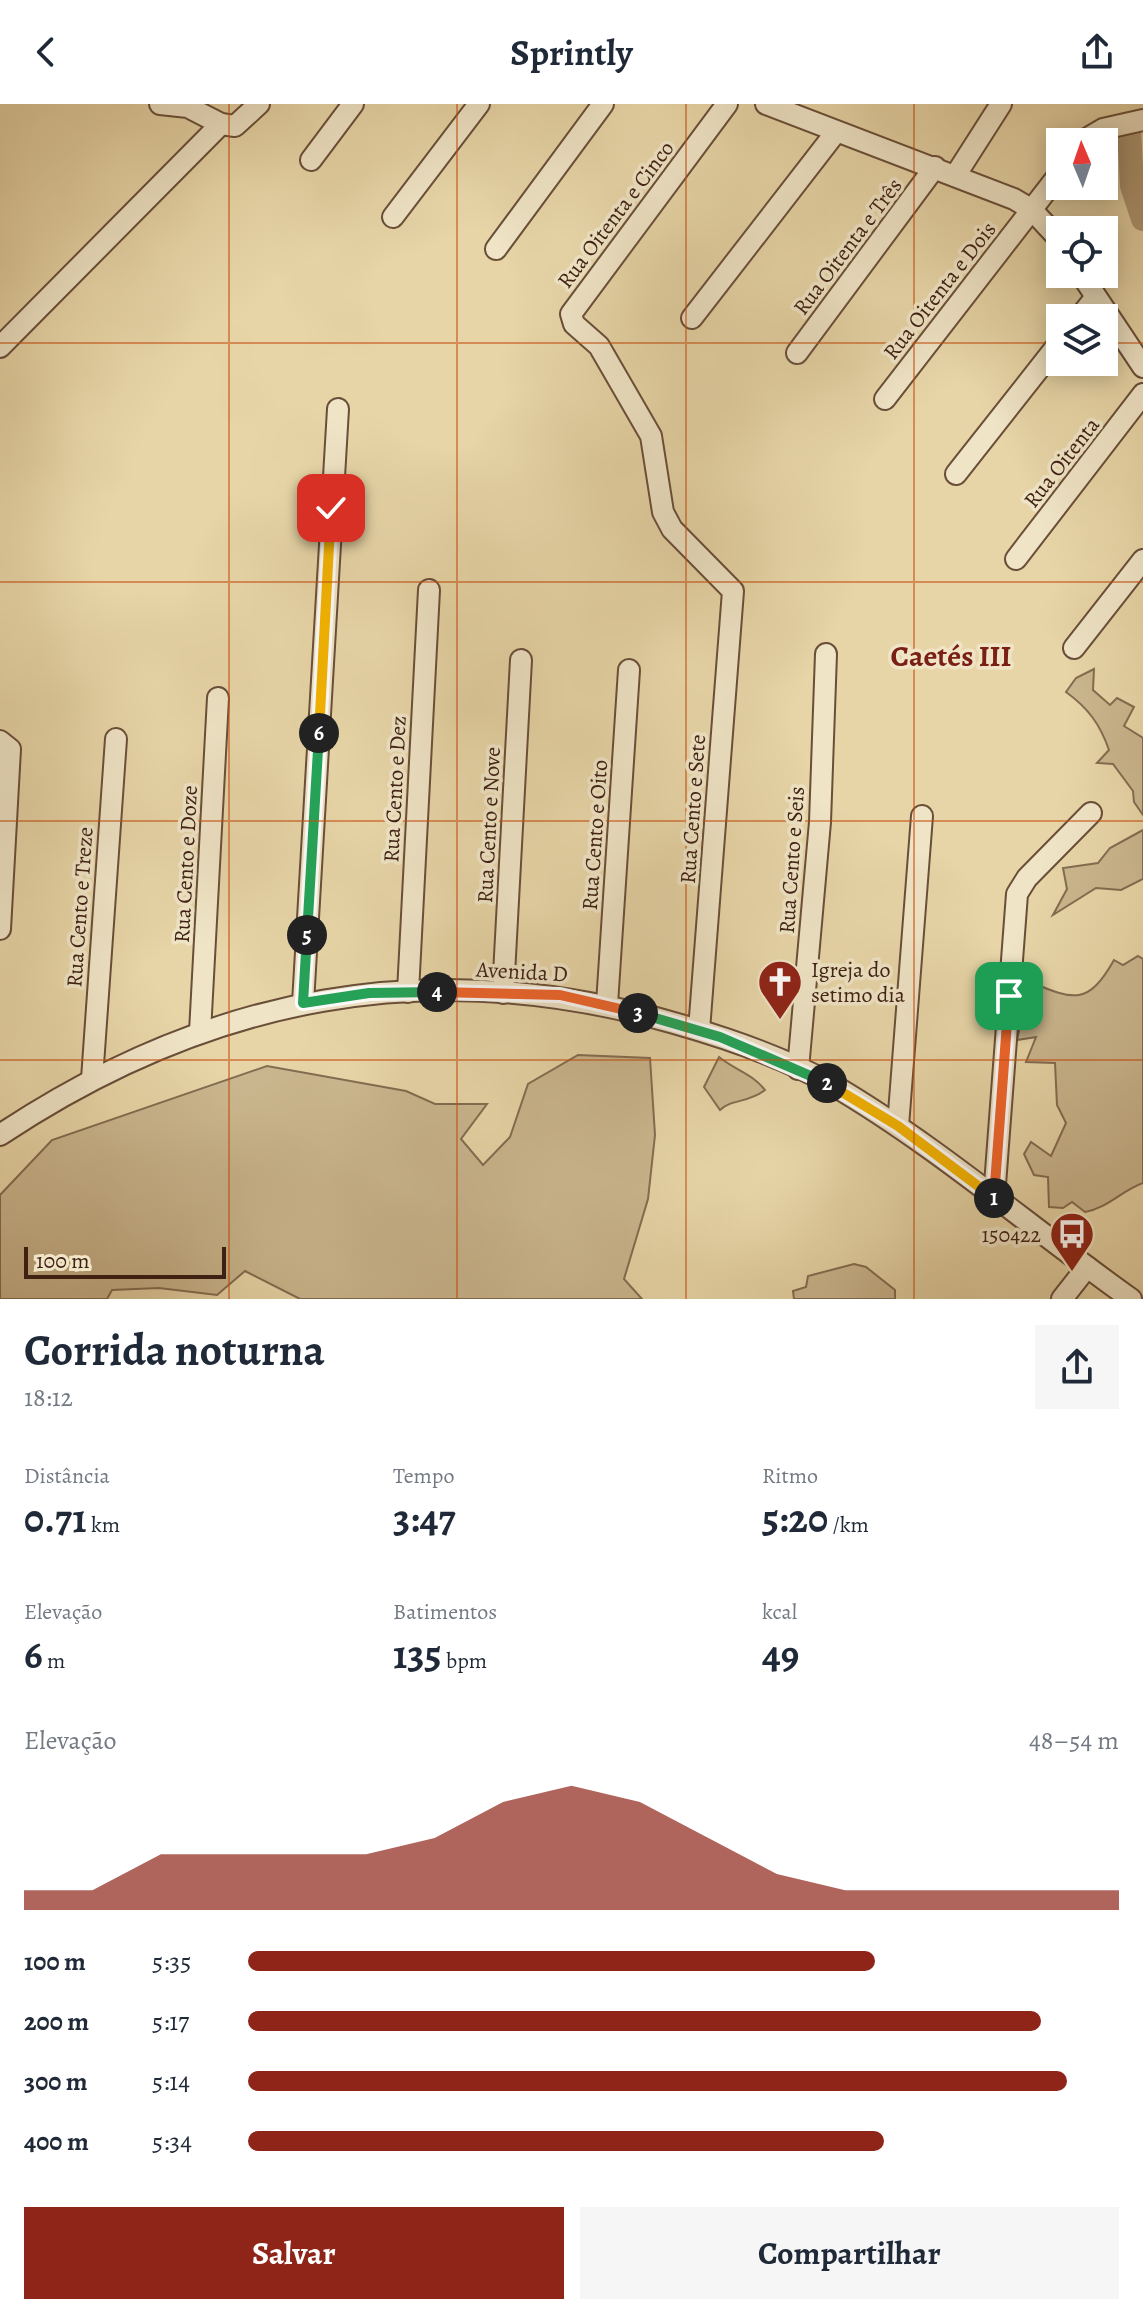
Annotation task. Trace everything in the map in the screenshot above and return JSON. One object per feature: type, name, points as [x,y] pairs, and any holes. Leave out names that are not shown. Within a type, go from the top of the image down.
[{"type":"street","points":[[160,104],[188,107],[221,124],[235,126],[243,123],[259,104]]},
{"type":"street","points":[[311,160],[353,104]]},
{"type":"street","points":[[393,217],[479,104]]},
{"type":"street","points":[[496,249],[603,104]]},
{"type":"street","name":"Rua Oitenta e Cinco","points":[[727,104],[571,314],[574,324],[599,346],[651,436],[663,512],[672,529],[733,591]]},
{"type":"street","points":[[766,104],[789,108],[836,132],[935,167],[1031,209],[1046,225]]},
{"type":"street","points":[[955,176],[1001,104]]},
{"type":"street","points":[[1107,128],[1143,118],[1140,104]]},
{"type":"street","points":[[0,347],[221,124]]},
{"type":"street","points":[[692,318],[836,132]]},
{"type":"street","name":"Rua Oitenta e Três","points":[[797,353],[935,167]]},
{"type":"street","name":"Rua Oitenta e Dois","points":[[885,399],[1046,190]]},
{"type":"street","points":[[1089,288],[1143,367]]},
{"type":"street","points":[[1090,304],[1095,298]]},
{"type":"street","points":[[956,474],[1046,360]]},
{"type":"street","name":"Rua Oitenta","points":[[1016,559],[1143,394]]},
{"type":"street","points":[[303,1003],[338,409]]},
{"type":"street","points":[[1074,648],[1143,560]]},
{"type":"street","name":"Rua Cento e Dez","points":[[408,992],[429,590]]},
{"type":"street","name":"Rua Cento e Sete","points":[[699,1030],[733,591]]},
{"type":"street","name":"Rua Cento e Seis","points":[[798,1069],[820,822],[826,654]]},
{"type":"street","name":"Rua Cento e Nove","points":[[503,993],[521,660]]},
{"type":"street","name":"Rua Cento e Oito","points":[[607,1004],[629,670]]},
{"type":"street","name":"Rua Cento e Doze","points":[[200,1032],[218,698]]},
{"type":"street","name":"Rua Cento e Treze","points":[[92,1079],[116,739]]},
{"type":"street","points":[[0,929],[5,745]]},
{"type":"street","points":[[994,1198],[1017,894],[1027,878],[1091,813]]},
{"type":"street","points":[[898,1126],[922,816]]},
{"type":"street","name":"Avenida D","points":[[0,1135],[92,1079],[200,1032],[303,1003],[408,992],[560,995],[607,1004],[699,1030],[798,1069],[898,1126],[1131,1299]]},
{"type":"street","points":[[1062,1299],[1087,1267]]},
{"type":"shaded area","points":[[1094,669],[1093,690],[1110,705],[1117,698],[1134,707],[1124,726],[1143,738],[1143,815],[1134,802],[1133,791],[1113,764],[1097,763],[1109,750],[1092,717],[1066,692],[1076,678]]},
{"type":"shaded area","points":[[1143,830],[1143,879],[1121,890],[1096,888],[1053,915],[1067,889],[1063,868],[1098,863],[1110,848]]},
{"type":"shaded area","points":[[1138,956],[1143,959],[1143,1183],[1093,1210],[1085,1212],[1072,1202],[1063,1208],[1049,1207],[1048,1177],[1034,1175],[1024,1154],[1031,1142],[1051,1156],[1066,1123],[1057,1105],[1055,1063],[1026,1062],[1036,1037],[1017,1040],[1030,982],[1058,993],[1079,995],[1096,985],[1114,960],[1123,965]]},
{"type":"shaded area","points":[[578,1055],[650,1058],[655,1135],[648,1199],[624,1279],[642,1299],[300,1299],[245,1271],[217,1295],[159,1288],[112,1290],[107,1299],[0,1299],[0,1195],[52,1140],[267,1066],[406,1091],[435,1104],[487,1104],[461,1139],[483,1165],[510,1137],[528,1084]]},
{"type":"shaded area","points":[[719,1057],[765,1090],[720,1110],[704,1087]]},
{"type":"shaded area","points":[[854,1264],[866,1267],[895,1290],[895,1299],[794,1299],[793,1291],[806,1287],[808,1276]]},
{"type":"waterway","points":[[1129,128],[1132,186],[1143,219]]},
{"type":"place","name":"Igreja do setimo dia","points":[[780,1021]]},
{"type":"place","name":"150422","points":[[1072,1273]]},
{"type":"district","name":"Caetés III","points":[[951,656]]},
{"type":"route","points":[[331,508],[303,1003],[369,993],[452,992],[560,995],[607,1004],[720,1037],[830,1084],[898,1126],[994,1198],[1009,996]]}]
